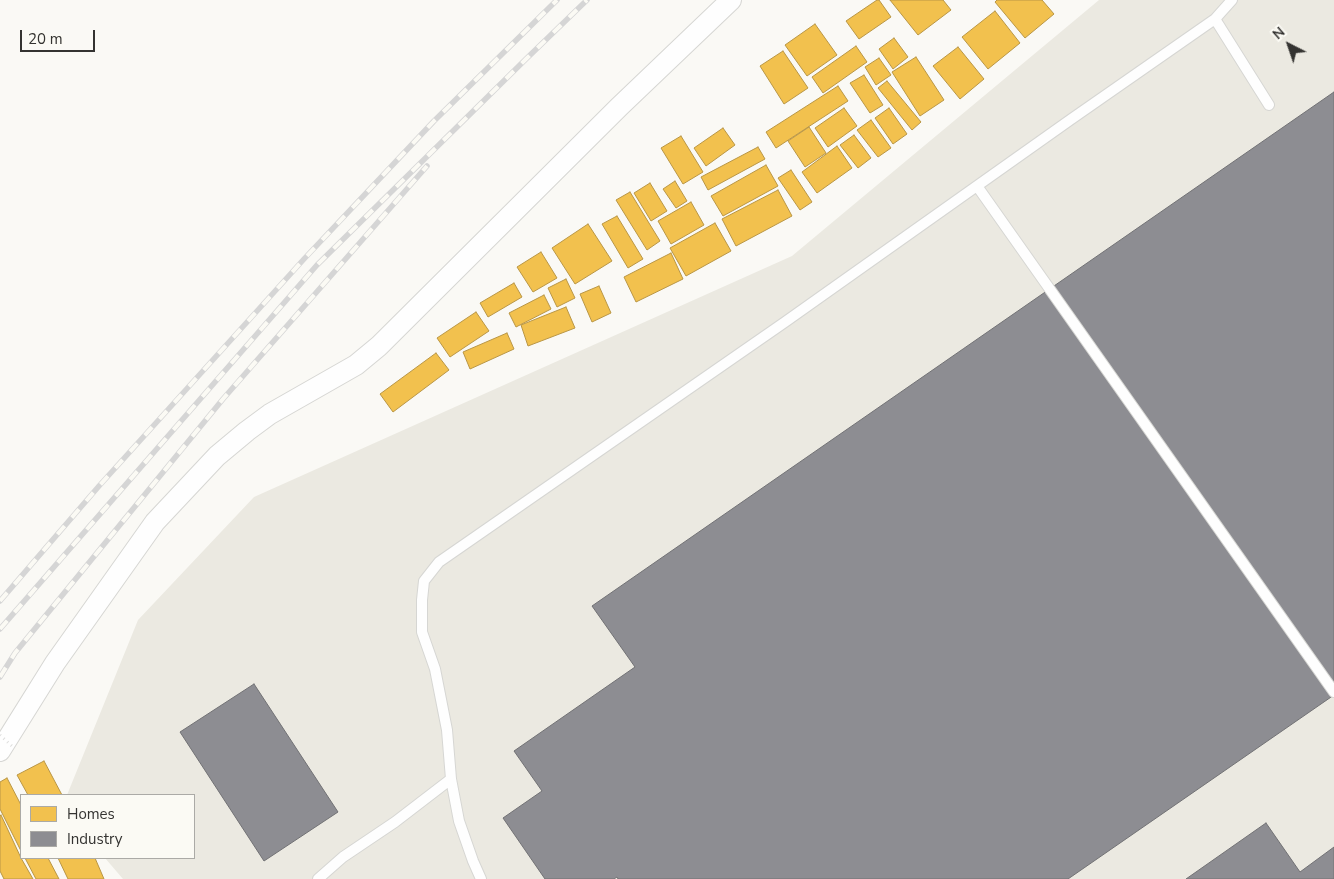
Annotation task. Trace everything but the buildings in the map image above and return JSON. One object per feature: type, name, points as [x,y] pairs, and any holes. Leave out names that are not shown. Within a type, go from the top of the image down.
[{"type":"street","points":[[7,749],[56,663],[155,522],[217,456],[246,431],[270,414],[356,365],[379,346],[619,107],[731,0]]},
{"type":"lane","points":[[481,879],[459,821],[451,779],[447,730],[435,669],[422,632],[424,581],[439,562],[1216,19],[1232,0]]},
{"type":"lane","points":[[1216,19],[1270,105]]},
{"type":"lane","points":[[978,186],[1334,692]]},
{"type":"lane","points":[[318,879],[343,857],[395,822],[451,779]]},
{"type":"path","points":[[0,735],[7,749]]},
{"type":"shaded area","points":[[1099,0],[1334,0],[1334,879],[123,879],[106,859],[195,859],[195,794],[67,794],[138,620],[254,497],[792,256]]},
{"type":"railway","points":[[0,601],[99,486],[304,259],[434,121],[557,0]]},
{"type":"railway","points":[[0,629],[317,265],[587,0]]},
{"type":"railway","points":[[0,677],[15,653],[223,399],[427,166]]}]
